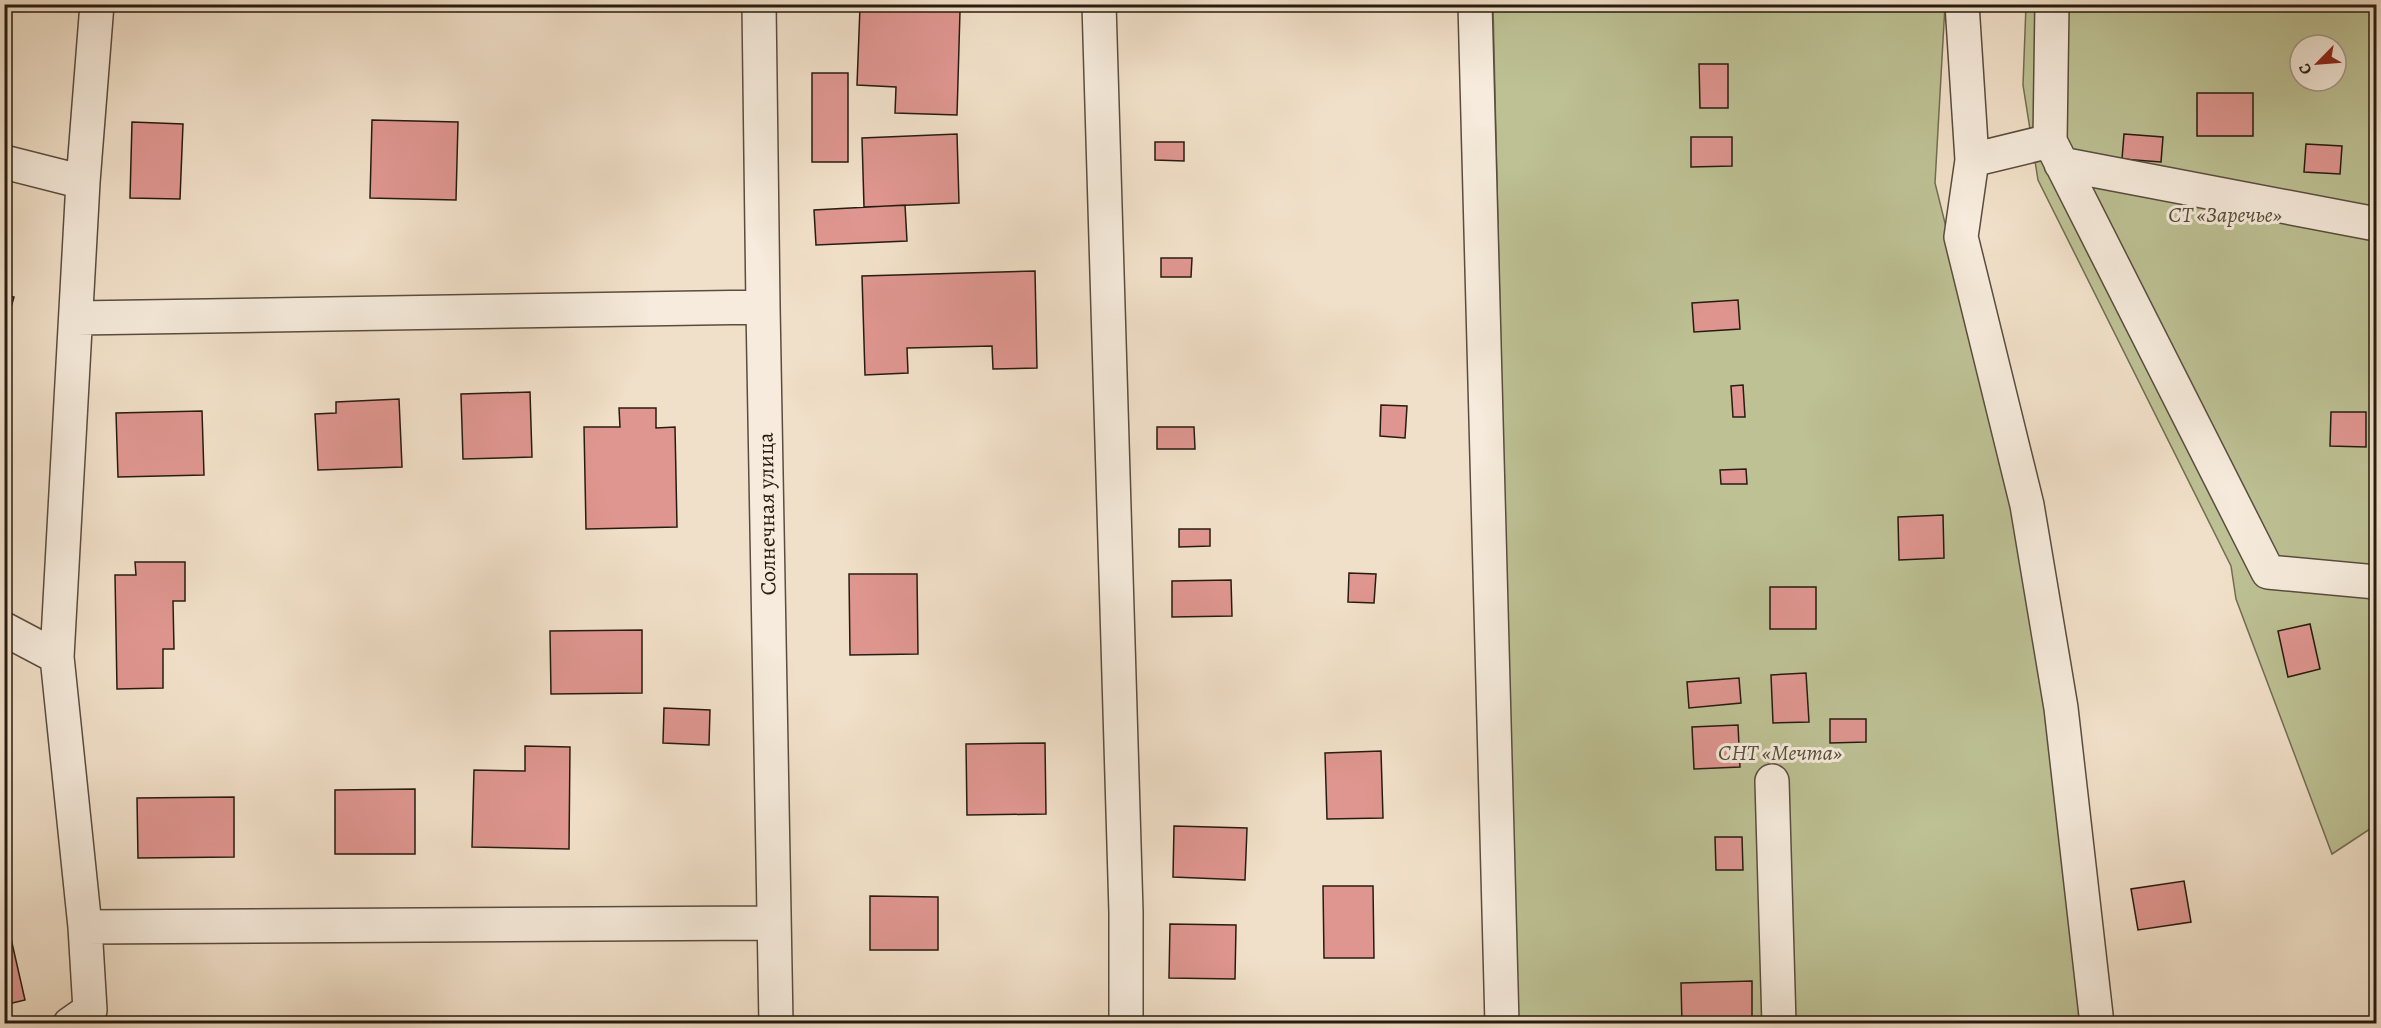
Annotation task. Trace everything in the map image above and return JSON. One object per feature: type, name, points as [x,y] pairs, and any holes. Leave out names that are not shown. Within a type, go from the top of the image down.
[{"type":"street","points":[[80,1017],[85,927],[57,657],[83,182],[97,4]]},
{"type":"street","name":"Солнечная улица","points":[[759,4],[776,1023]]},
{"type":"street","points":[[1099,4],[1125,876],[1126,1023]]},
{"type":"street","points":[[1475,4],[1502,1023]]},
{"type":"street","points":[[1962,4],[1972,160],[1961,237],[2029,516],[2061,708],[2097,1023]]},
{"type":"street","points":[[2052,4],[2056,152],[2268,572],[2376,582]]},
{"type":"street","points":[[1972,160],[2056,152],[2376,225]]},
{"type":"street","points":[[4,162],[83,182]]},
{"type":"street","points":[[77,318],[763,307]]},
{"type":"street","points":[[4,629],[57,657]]},
{"type":"street","points":[[1772,781],[1779,1023]]},
{"type":"street","points":[[85,927],[773,924]]},
{"type":"green space","name":"СНТ «Мечта»","points":[[1493,5],[1945,5],[1935,183],[2018,516],[2094,1023],[1516,1023]]},
{"type":"green space","name":"СТ «Заречье»","points":[[2026,5],[2376,5],[2376,825],[2332,854],[2236,599],[2231,566],[2038,180],[2023,85]]},
{"type":"building","points":[[1840,4],[1882,4],[1881,11]]},
{"type":"building","points":[[860,7],[960,11],[957,115],[895,113],[896,87],[857,85]]},
{"type":"building","points":[[1699,64],[1728,64],[1728,108],[1700,108]]},
{"type":"building","points":[[812,73],[848,73],[848,162],[812,162]]},
{"type":"building","points":[[2197,93],[2253,93],[2253,136],[2197,136]]},
{"type":"building","points":[[372,120],[458,122],[456,200],[370,198]]},
{"type":"building","points":[[132,122],[183,124],[180,199],[130,198]]},
{"type":"building","points":[[957,134],[959,203],[864,207],[862,138]]},
{"type":"building","points":[[2124,134],[2163,137],[2161,162],[2122,159]]},
{"type":"building","points":[[1691,137],[1732,137],[1732,166],[1691,167]]},
{"type":"building","points":[[1155,142],[1184,142],[1184,161],[1155,160]]},
{"type":"building","points":[[2306,144],[2342,146],[2340,174],[2304,172]]},
{"type":"building","points":[[905,205],[907,241],[816,245],[814,210]]},
{"type":"building","points":[[1161,258],[1192,258],[1191,277],[1161,277]]},
{"type":"building","points":[[1035,271],[1037,368],[993,369],[992,346],[907,348],[908,373],[865,375],[862,276]]},
{"type":"building","points":[[4,295],[14,297],[4,331]]},
{"type":"building","points":[[1738,300],[1740,329],[1694,332],[1692,303]]},
{"type":"building","points":[[1743,385],[1745,417],[1733,417],[1731,386]]},
{"type":"building","points":[[530,392],[532,457],[463,459],[461,394]]},
{"type":"building","points":[[399,399],[402,467],[318,470],[315,414],[336,413],[336,402]]},
{"type":"building","points":[[1381,405],[1407,406],[1405,438],[1380,436]]},
{"type":"building","points":[[619,408],[656,408],[656,428],[675,427],[677,527],[586,529],[584,427],[620,427]]},
{"type":"building","points":[[202,411],[204,475],[118,477],[116,413]]},
{"type":"building","points":[[2331,412],[2366,412],[2366,447],[2330,446]]},
{"type":"building","points":[[1157,427],[1194,427],[1195,449],[1157,449]]},
{"type":"building","points":[[1746,469],[1747,484],[1721,484],[1720,470]]},
{"type":"building","points":[[1943,515],[1944,558],[1899,560],[1898,517]]},
{"type":"building","points":[[1179,529],[1210,529],[1210,546],[1179,547]]},
{"type":"building","points":[[135,562],[185,562],[185,601],[173,601],[174,649],[163,649],[163,688],[117,689],[115,575],[136,575]]},
{"type":"building","points":[[1349,573],[1376,574],[1374,603],[1348,602]]},
{"type":"building","points":[[849,574],[917,574],[918,654],[850,655]]},
{"type":"building","points":[[1231,580],[1232,616],[1172,617],[1172,581]]},
{"type":"building","points":[[1770,587],[1816,587],[1816,629],[1770,629]]},
{"type":"building","points":[[2310,624],[2320,669],[2288,677],[2278,631]]},
{"type":"building","points":[[642,630],[642,693],[551,694],[550,631]]},
{"type":"building","points":[[1806,673],[1809,722],[1773,723],[1771,675]]},
{"type":"building","points":[[1739,678],[1741,703],[1689,708],[1687,682]]},
{"type":"building","points":[[664,708],[710,710],[709,745],[663,743]]},
{"type":"building","points":[[1830,719],[1866,719],[1866,742],[1830,743]]},
{"type":"building","points":[[1738,725],[1740,767],[1694,769],[1692,727]]},
{"type":"building","points":[[1045,743],[1046,814],[967,815],[966,744]]},
{"type":"building","points":[[525,746],[570,747],[569,849],[472,847],[474,770],[525,771]]},
{"type":"building","points":[[1381,751],[1383,818],[1327,819],[1325,753]]},
{"type":"building","points":[[415,789],[415,854],[335,854],[335,790]]},
{"type":"building","points":[[234,797],[234,857],[138,858],[137,798]]},
{"type":"building","points":[[1174,826],[1247,828],[1245,880],[1173,877]]},
{"type":"building","points":[[1715,837],[1742,837],[1743,870],[1716,870]]},
{"type":"building","points":[[2184,881],[2191,922],[2138,930],[2131,889]]},
{"type":"building","points":[[1323,886],[1373,886],[1374,958],[1324,958]]},
{"type":"building","points":[[870,896],[938,897],[938,950],[870,950]]},
{"type":"building","points":[[7,921],[25,1000],[4,1005],[4,922]]},
{"type":"building","points":[[1170,924],[1236,925],[1235,979],[1169,978]]},
{"type":"building","points":[[1752,981],[1752,1024],[1682,1024],[1681,983]]}]
